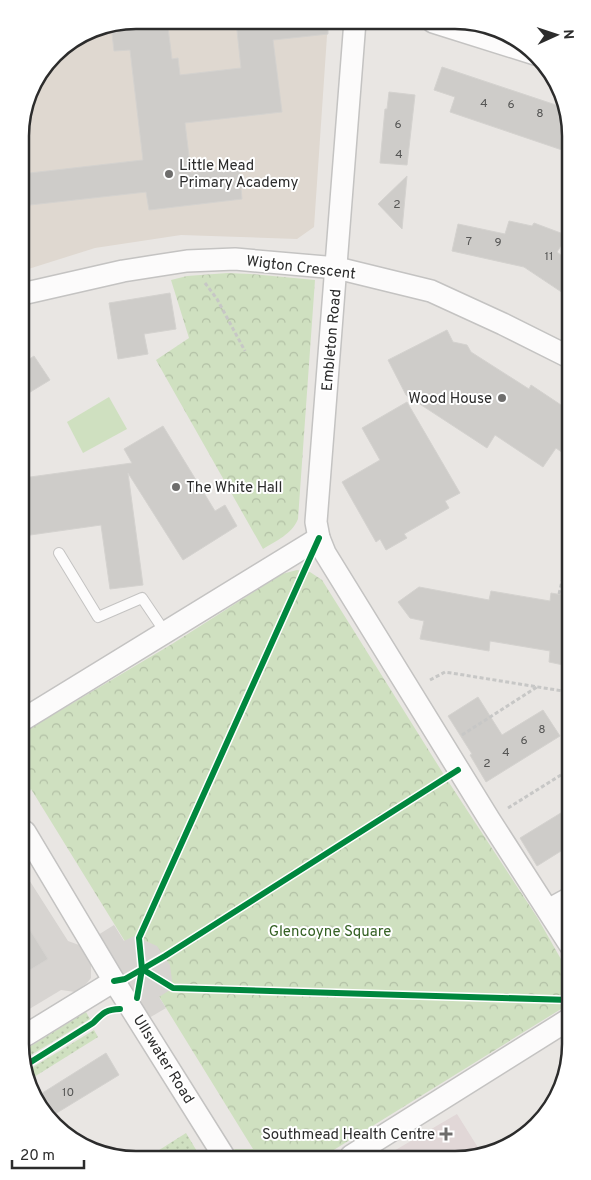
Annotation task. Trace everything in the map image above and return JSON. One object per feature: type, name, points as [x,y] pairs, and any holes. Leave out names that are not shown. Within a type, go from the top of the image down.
[{"type":"street","name":"Embleton Road","points":[[319,538],[316,522],[354,29]]},
{"type":"street","points":[[455,29],[517,48]]},
{"type":"street","name":"Wigton Crescent","points":[[29,292],[123,271],[187,261],[234,259],[337,268],[431,291],[562,354]]},
{"type":"street","points":[[29,717],[319,538],[324,553],[443,747],[562,932]]},
{"type":"street","name":"Ullswater Road","points":[[29,839],[114,981],[221,1151]]},
{"type":"street","points":[[548,910],[562,902]]},
{"type":"street","points":[[29,1033],[114,981]]},
{"type":"street","points":[[358,1151],[562,1012]]},
{"type":"lane","points":[[59,553],[98,617],[142,598],[165,632]]},
{"type":"path","points":[[187,261],[217,300],[245,351]]},
{"type":"path","points":[[142,969],[139,938],[302,574]]},
{"type":"path","points":[[559,594],[562,581]]},
{"type":"path","points":[[410,692],[445,672],[562,691]]},
{"type":"path","points":[[443,747],[537,687]]},
{"type":"path","points":[[114,981],[125,979],[142,969],[458,770]]},
{"type":"path","points":[[489,819],[562,774]]},
{"type":"path","points":[[142,969],[173,988],[562,1008]]},
{"type":"shaded area","name":"Little Mead Primary Academy","points":[[327,29],[314,227],[297,239],[181,235],[95,248],[29,269],[29,128],[32,108],[47,76],[65,55],[82,43],[101,34],[122,30]]},
{"type":"shaded area","points":[[29,880],[68,941],[79,945],[91,964],[91,978],[75,992],[61,990],[29,1009],[29,971],[48,959],[29,928]]},
{"type":"shaded area","points":[[114,925],[124,941],[134,936],[157,946],[170,965],[173,988],[159,997],[166,1008],[149,1018],[98,935]]},
{"type":"shaded area","name":"Southmead Health Centre","points":[[457,1114],[479,1148],[463,1151],[394,1151]]},
{"type":"green space","points":[[228,273],[315,280],[298,519],[288,533],[263,549],[156,360],[189,338],[171,280],[187,276]]},
{"type":"green space","points":[[109,397],[127,429],[83,453],[67,422]]},
{"type":"green space","name":"Glencoyne Square","points":[[297,570],[310,572],[322,580],[446,778],[537,917],[562,961],[561,1009],[332,1151],[236,1151],[234,1149],[253,1149],[31,789],[29,793],[29,729],[172,644],[282,574]]},
{"type":"green space","points":[[86,1012],[90,1019],[30,1056],[29,1047]]},
{"type":"green space","points":[[94,1030],[98,1037],[34,1077],[31,1068]]},
{"type":"green space","points":[[186,1133],[197,1151],[158,1151]]},
{"type":"building","points":[[135,29],[168,29],[172,59],[178,58],[180,75],[241,68],[237,29],[328,29],[328,34],[273,40],[282,112],[185,123],[191,173],[239,167],[242,199],[149,210],[146,192],[29,205],[29,173],[143,160],[130,50],[114,51],[112,32]]},
{"type":"building","points":[[442,67],[558,106],[561,122],[562,150],[450,112],[455,97],[434,90]]},
{"type":"building","points":[[389,92],[415,95],[407,165],[380,163],[385,109],[387,109]]},
{"type":"building","points":[[407,176],[402,229],[378,204]]},
{"type":"building","points":[[509,221],[532,226],[534,223],[562,234],[562,244],[557,252],[562,256],[562,292],[524,267],[452,251],[458,224],[505,234]]},
{"type":"building","points":[[170,293],[176,329],[144,334],[148,354],[118,359],[109,303]]},
{"type":"building","name":"Wood House","points":[[447,330],[453,342],[467,345],[471,352],[529,389],[531,385],[562,406],[562,452],[556,448],[543,467],[495,435],[487,448],[406,395],[388,360]]},
{"type":"building","points":[[34,356],[50,380],[29,393],[29,359]]},
{"type":"building","points":[[407,402],[460,493],[445,501],[449,508],[404,534],[407,538],[386,550],[380,539],[376,542],[342,482],[380,460],[362,428]]},
{"type":"building","points":[[163,426],[215,511],[225,505],[237,526],[183,560],[128,473],[143,585],[110,589],[101,525],[29,535],[29,477],[132,463],[124,449]]},
{"type":"building","points":[[419,587],[489,600],[491,591],[550,601],[551,593],[562,595],[562,665],[549,662],[550,651],[490,641],[489,651],[420,639],[424,621],[410,618],[398,602]]},
{"type":"building","points":[[478,697],[502,735],[543,710],[560,736],[486,782],[470,755],[472,754],[448,716]]},
{"type":"building","points":[[562,812],[562,850],[537,866],[520,838]]},
{"type":"building","points":[[29,928],[48,959],[29,971]]},
{"type":"building","points":[[106,1053],[119,1075],[55,1114],[41,1094]]},
{"type":"cycle path","points":[[137,998],[142,969],[139,938],[319,538]]},
{"type":"cycle path","points":[[114,981],[125,979],[165,956],[458,770]]},
{"type":"cycle path","points":[[142,969],[173,988],[562,1000]]},
{"type":"cycle path","points":[[31,1062],[93,1023],[105,1013],[120,1009]]},
{"type":"place","name":"Little Mead Primary Academy","points":[[169,174]]},
{"type":"place","name":"Wood House","points":[[502,398]]},
{"type":"place","name":"The White Hall","points":[[176,487]]},
{"type":"place","name":"Southmead Health Centre","points":[[446,1134]]}]
